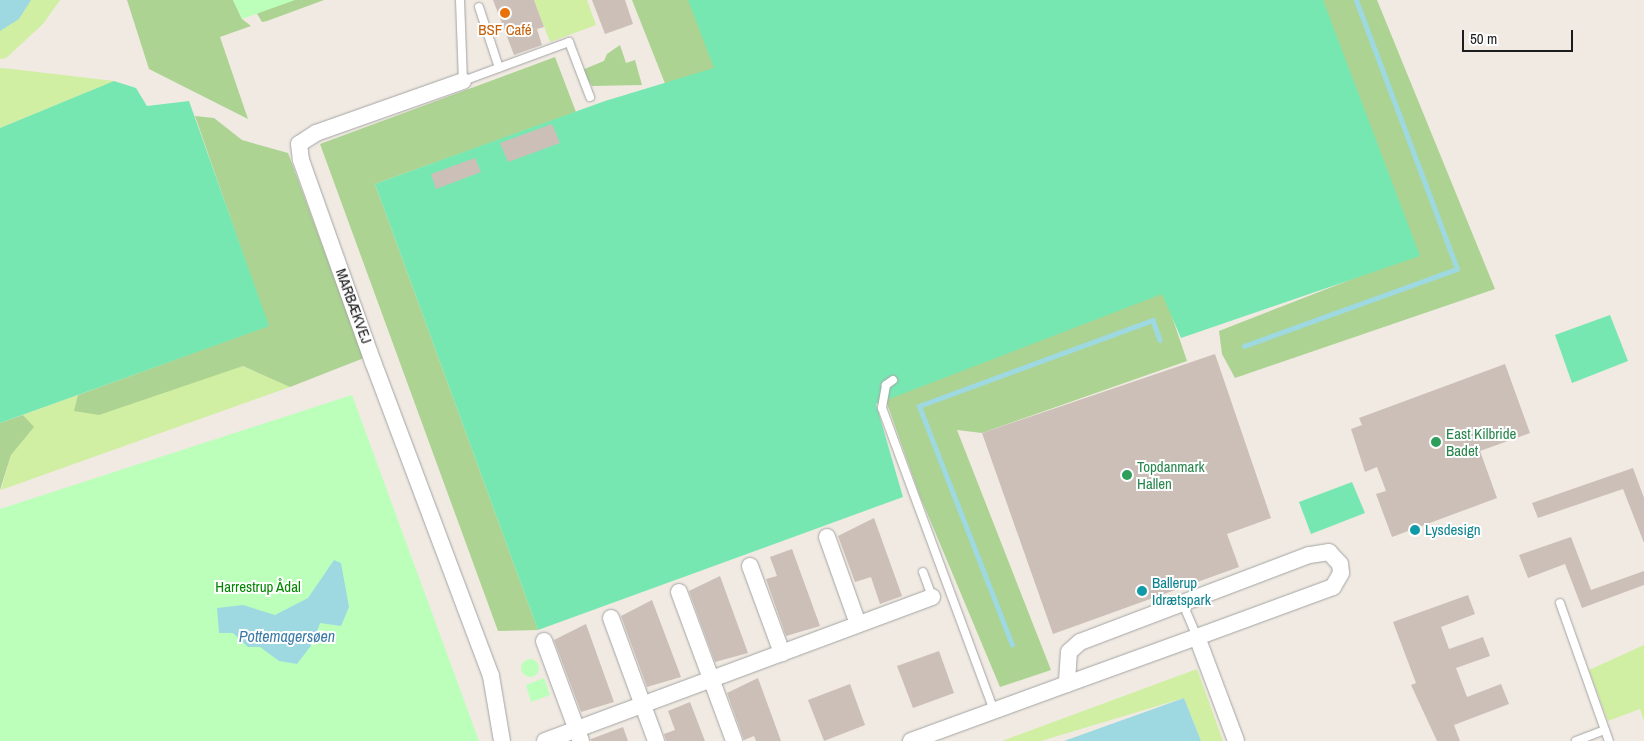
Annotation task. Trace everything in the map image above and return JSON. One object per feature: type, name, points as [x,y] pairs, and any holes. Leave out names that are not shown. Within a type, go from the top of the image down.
[{"type":"street","name":"MARBÆKVEJ","points":[[463,81],[316,133],[299,144],[301,160],[373,362],[491,676],[502,741]]},
{"type":"street","points":[[827,537],[858,624]]},
{"type":"street","points":[[911,741],[1333,587],[1341,574],[1340,564],[1329,552],[1309,555],[1080,642],[1069,652],[1067,684]]},
{"type":"street","points":[[750,566],[782,653]]},
{"type":"street","points":[[679,592],[734,741]]},
{"type":"street","points":[[545,741],[578,735],[643,705],[932,597]]},
{"type":"street","points":[[611,618],[656,741]]},
{"type":"street","points":[[1197,637],[1236,741]]},
{"type":"street","points":[[544,641],[578,735]]},
{"type":"lane","points":[[460,0],[463,81]]},
{"type":"lane","points":[[479,7],[499,68]]},
{"type":"lane","name":"MARBÆKVEJ","points":[[463,81],[569,42],[590,97]]},
{"type":"lane","points":[[893,380],[886,385],[882,408],[994,711]]},
{"type":"lane","points":[[923,572],[932,597]]},
{"type":"lane","points":[[1560,603],[1609,741]]},
{"type":"lane","points":[[1184,604],[1197,637]]},
{"type":"lane","points":[[1576,741],[1605,730]]},
{"type":"green space","points":[[0,0],[60,0],[43,24],[6,58],[0,59]]},
{"type":"green space","points":[[127,0],[233,0],[242,19],[251,26],[220,37],[248,119],[149,69]]},
{"type":"green space","points":[[233,0],[295,0],[242,19]]},
{"type":"green space","points":[[290,0],[324,0],[262,22],[256,12]]},
{"type":"green space","points":[[534,0],[587,0],[596,25],[550,42]]},
{"type":"green space","points":[[632,0],[691,0],[729,104],[666,86]]},
{"type":"green space","points":[[688,0],[1323,0],[1420,256],[1181,338],[1162,294],[876,404],[903,497],[538,630],[375,184],[605,101],[714,68]]},
{"type":"green space","points":[[1319,0],[1377,0],[1495,289],[1235,378],[1222,354],[1219,331],[1414,255]]},
{"type":"green space","points":[[620,45],[626,63],[635,60],[642,85],[592,86],[582,70],[604,61],[607,54]]},
{"type":"green space","points":[[555,57],[576,112],[375,184],[538,630],[498,631],[320,144]]},
{"type":"green space","points":[[0,68],[12,69],[114,81],[0,128]]},
{"type":"green space","points":[[114,81],[136,88],[147,106],[189,101],[269,326],[0,423],[0,128]]},
{"type":"green space","points":[[195,116],[214,118],[242,140],[288,153],[364,358],[290,387],[243,366],[99,415],[74,411],[78,395],[268,326]]},
{"type":"green space","points":[[1163,290],[1187,361],[982,433],[957,430],[1051,670],[1000,687],[920,496],[885,398]]},
{"type":"green space","points":[[1610,315],[1628,361],[1572,383],[1555,335]]},
{"type":"green space","points":[[243,366],[290,387],[1,490],[11,455],[33,427],[23,415],[78,395],[75,411]]},
{"type":"green space","name":"Harrestrup Ådal","points":[[352,395],[479,741],[0,741],[0,509]]},
{"type":"green space","points":[[23,415],[34,427],[11,455],[0,490],[0,423]]},
{"type":"green space","points":[[1352,482],[1365,513],[1311,534],[1299,502]]},
{"type":"green space","points":[[1644,645],[1644,721],[1640,709],[1608,721],[1589,670]]},
{"type":"green space","points":[[530,659],[536,662],[539,668],[536,674],[530,677],[524,674],[521,668],[524,662]]},
{"type":"green space","points":[[1197,669],[1223,741],[1201,741],[1184,698],[1041,741],[1002,741]]},
{"type":"green space","points":[[544,678],[550,695],[531,702],[526,685]]},
{"type":"water","points":[[0,0],[31,0],[19,19],[0,31]]},
{"type":"water","name":"Pottemagersøen","points":[[334,560],[341,563],[349,607],[341,626],[320,623],[313,643],[297,664],[279,661],[260,647],[248,647],[233,633],[219,633],[217,608],[243,605],[275,615],[308,598]]},
{"type":"water","points":[[1184,698],[1201,741],[1064,741]]},
{"type":"building","points":[[493,0],[534,0],[544,27],[537,29],[542,45],[514,55]]},
{"type":"building","points":[[592,0],[625,0],[633,24],[605,34]]},
{"type":"building","points":[[552,124],[560,143],[508,162],[500,143]]},
{"type":"building","points":[[475,158],[481,172],[436,189],[431,174]]},
{"type":"building","name":"Topdanmark Hallen","points":[[1215,354],[1271,518],[1227,534],[1239,567],[1053,634],[982,433]]},
{"type":"building","name":"East Kilbride Badet","points":[[1505,364],[1530,433],[1480,451],[1497,498],[1392,537],[1376,494],[1386,491],[1377,467],[1365,472],[1351,429],[1362,425],[1359,418]]},
{"type":"building","points":[[1633,468],[1644,498],[1644,543],[1623,489],[1538,518],[1532,503]]},
{"type":"building","points":[[874,518],[902,596],[880,604],[871,577],[855,582],[838,536]]},
{"type":"building","points":[[1571,537],[1591,590],[1644,571],[1644,585],[1582,608],[1565,564],[1528,578],[1519,555]]},
{"type":"building","points":[[792,549],[820,626],[786,636],[766,579],[777,576],[770,557]]},
{"type":"building","points":[[720,576],[748,653],[715,662],[689,591]]},
{"type":"building","points":[[1468,595],[1475,614],[1441,627],[1449,649],[1483,637],[1490,656],[1456,668],[1467,697],[1501,684],[1509,704],[1454,725],[1460,741],[1437,741],[1411,685],[1416,683],[1393,622]]},
{"type":"building","points":[[652,600],[681,677],[647,687],[621,616]]},
{"type":"building","points":[[586,624],[614,702],[581,712],[554,640]]},
{"type":"building","points":[[939,651],[954,693],[913,708],[897,666]]},
{"type":"building","points":[[758,678],[781,741],[756,741],[754,736],[744,740],[727,693]]},
{"type":"building","points":[[850,684],[865,725],[824,741],[808,700]]},
{"type":"building","points":[[690,702],[705,741],[666,741],[664,734],[675,730],[668,711]]},
{"type":"building","points":[[623,727],[628,741],[591,741],[591,739]]},
{"type":"waterway","points":[[1244,346],[1457,269],[1356,0]]},
{"type":"waterway","points":[[1012,645],[919,406],[1153,320],[1160,340]]},
{"type":"place","name":"BSF Café","points":[[505,13]]},
{"type":"place","name":"East Kilbride Badet","points":[[1436,442]]},
{"type":"place","name":"Topdanmark Hallen","points":[[1127,475]]},
{"type":"place","name":"Lysdesign","points":[[1415,530]]},
{"type":"place","name":"Ballerup Idrætspark","points":[[1142,591]]}]
